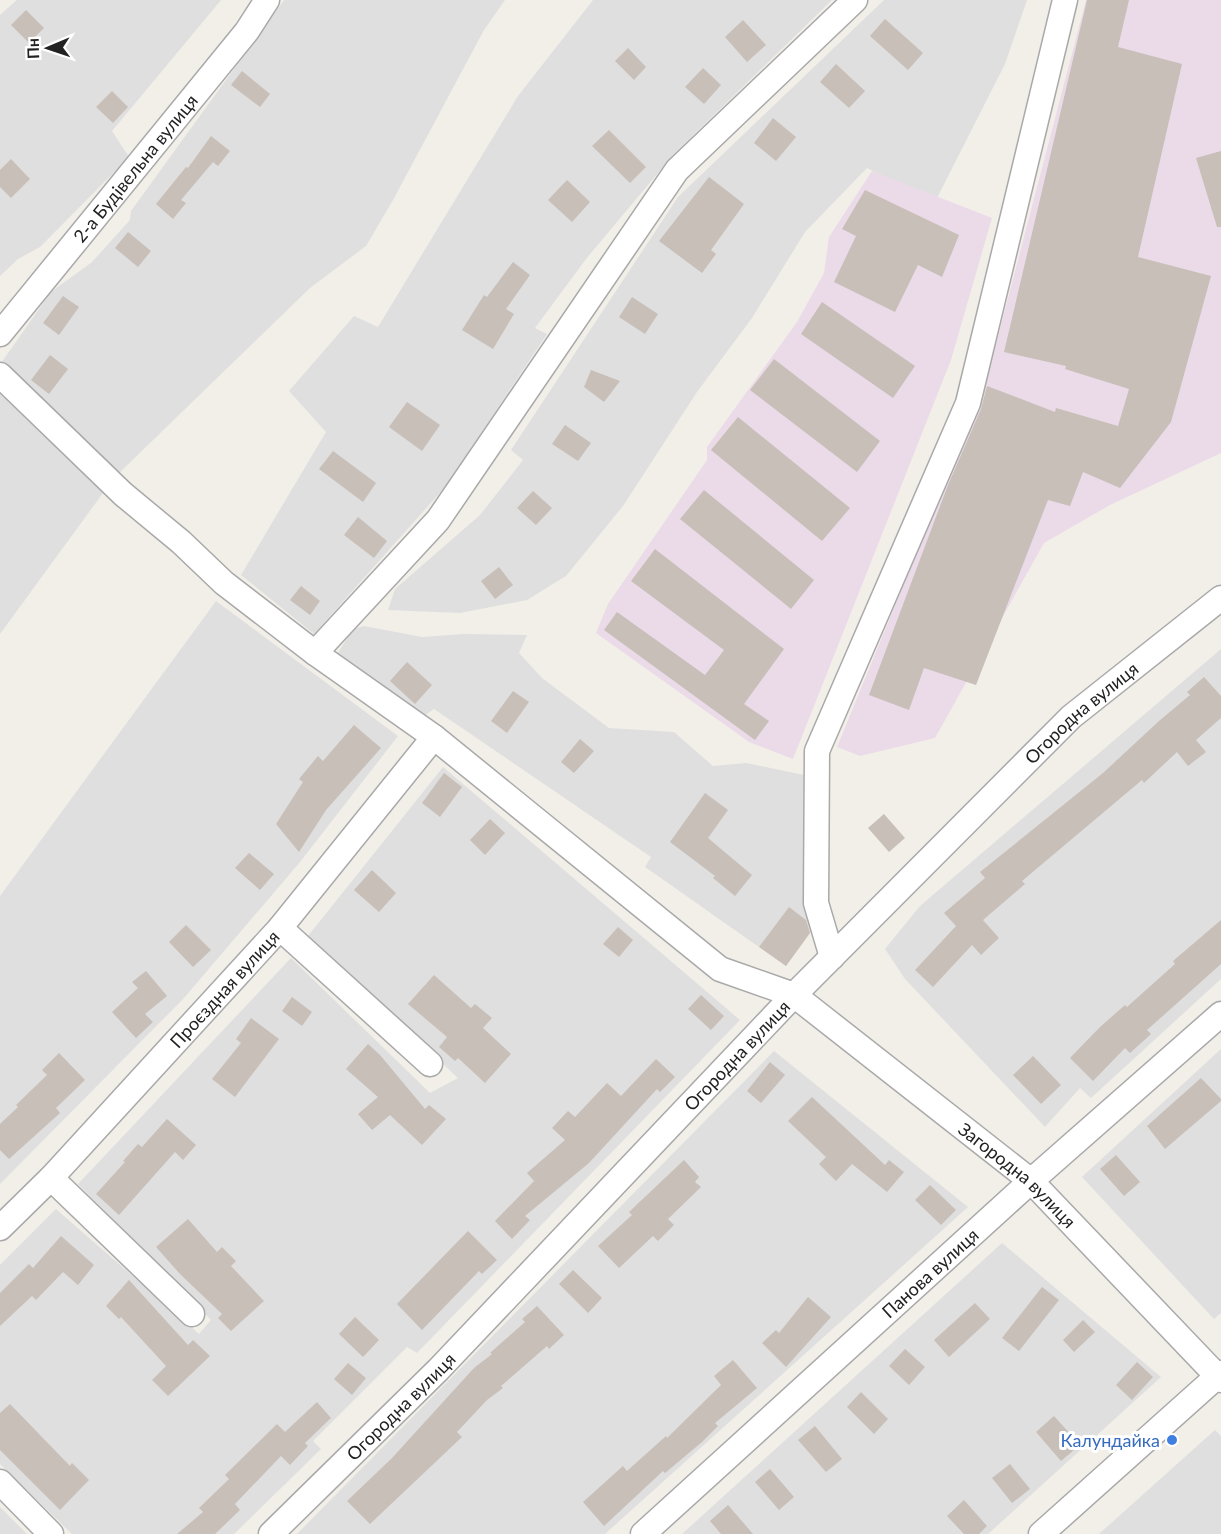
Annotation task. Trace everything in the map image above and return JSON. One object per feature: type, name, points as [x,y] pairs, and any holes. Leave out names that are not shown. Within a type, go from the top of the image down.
[{"type":"street","name":"2-а Будівельна вулиця","points":[[0,334],[247,31],[267,0]]},
{"type":"street","points":[[315,653],[438,520],[677,170],[855,0]]},
{"type":"street","points":[[832,957],[816,903],[817,751],[968,403],[1065,0]]},
{"type":"street","name":"Загородна вулиця","points":[[0,375],[123,494],[181,542],[224,583],[315,653],[434,737],[720,969],[794,995],[1031,1181],[1220,1376]]},
{"type":"street","name":"Огородна вулиця","points":[[271,1534],[438,1370],[794,995],[1071,717],[1221,598]]},
{"type":"street","name":"Проєздная вулиця","points":[[0,1228],[51,1178],[280,927],[434,737]]},
{"type":"street","points":[[280,927],[430,1064]]},
{"type":"street","name":"Панова вулиця","points":[[643,1534],[1031,1181],[1221,1014]]},
{"type":"street","points":[[51,1178],[192,1314]]},
{"type":"street","points":[[1041,1534],[1220,1376]]},
{"type":"street","points":[[0,1482],[51,1534]]},
{"type":"shaded area","points":[[17,0],[221,0],[112,131],[129,157],[40,247],[18,259],[0,276],[0,15]]},
{"type":"shaded area","points":[[284,0],[505,0],[484,30],[366,246],[310,288],[117,475],[1,363],[51,292],[92,262],[130,220],[131,211]]},
{"type":"shaded area","points":[[593,0],[832,0],[673,155],[586,259],[535,328],[547,334],[445,487],[314,634],[241,575],[326,432],[289,391],[354,316],[378,327],[518,96]]},
{"type":"shaded area","points":[[884,0],[1027,0],[1005,64],[935,202],[867,168],[805,232],[752,318],[697,392],[623,506],[566,576],[527,600],[460,613],[388,610],[395,589],[480,515],[523,460],[511,450],[678,197]]},
{"type":"shaded area","points":[[1086,0],[1221,0],[1221,453],[1110,505],[1044,543],[935,738],[860,756],[837,747],[985,386]]},
{"type":"shaded area","points":[[872,171],[992,218],[951,360],[793,759],[749,742],[596,633],[608,604],[707,460],[707,447],[797,322],[824,273],[829,237]]},
{"type":"shaded area","points":[[0,393],[103,493],[0,634]]},
{"type":"shaded area","points":[[216,601],[398,736],[300,862],[184,998],[0,1184],[0,896]]},
{"type":"shaded area","points":[[364,626],[422,637],[464,634],[527,635],[519,653],[542,678],[609,728],[674,732],[713,766],[746,763],[804,775],[808,904],[815,926],[786,966],[645,867],[651,857],[434,709],[421,718],[336,656],[353,629]]},
{"type":"shaded area","points":[[1221,649],[1221,979],[1091,1098],[1080,1088],[1045,1127],[905,979],[885,949],[920,906]]},
{"type":"shaded area","points":[[443,767],[740,1020],[417,1353],[407,1347],[313,1441],[321,1449],[234,1534],[72,1534],[0,1464],[0,1265],[56,1209],[199,1334],[211,1320],[78,1184],[291,958],[430,1093],[458,1078],[308,936]]},
{"type":"shaded area","points":[[1221,1049],[1221,1313],[1214,1319],[1082,1177]]},
{"type":"shaded area","points":[[774,1051],[968,1207],[605,1534],[297,1534]]},
{"type":"shaded area","points":[[1002,1243],[1161,1377],[988,1534],[682,1534]]},
{"type":"shaded area","points":[[1215,1430],[1221,1436],[1221,1534],[1099,1534]]},
{"type":"shaded area","points":[[0,1507],[27,1534],[0,1534]]},
{"type":"building","points":[[1087,0],[1129,0],[1118,47],[1182,64],[1138,257],[1211,276],[1171,422],[1120,488],[1083,472],[1070,506],[1048,500],[976,685],[924,668],[909,710],[869,695],[948,485],[981,409],[987,386],[1055,412],[1056,408],[1118,426],[1129,389],[1065,369],[1066,366],[1004,352]]},
{"type":"building","points":[[26,10],[44,28],[29,43],[11,25]]},
{"type":"building","points":[[885,19],[923,53],[908,70],[870,36]]},
{"type":"building","points":[[743,20],[766,45],[747,62],[725,37]]},
{"type":"building","points":[[628,48],[646,67],[634,80],[615,61]]},
{"type":"building","points":[[836,64],[865,91],[849,108],[820,82]]},
{"type":"building","points":[[703,68],[721,85],[704,104],[685,87]]},
{"type":"building","points":[[242,71],[270,94],[260,107],[231,85]]},
{"type":"building","points":[[112,91],[128,107],[113,123],[96,107]]},
{"type":"building","points":[[773,118],[796,137],[776,161],[754,143]]},
{"type":"building","points":[[609,130],[646,167],[630,183],[592,146]]},
{"type":"building","points":[[211,136],[230,151],[218,166],[213,162],[181,200],[186,203],[173,219],[156,204],[186,167],[188,168]]},
{"type":"building","points":[[1221,151],[1221,227],[1217,227],[1196,158]]},
{"type":"building","points":[[11,159],[30,179],[11,198],[0,187],[0,170]]},
{"type":"building","points":[[709,177],[744,204],[711,250],[716,254],[702,273],[659,241]]},
{"type":"building","points":[[567,180],[590,202],[572,222],[548,200]]},
{"type":"building","points":[[865,190],[959,235],[942,277],[918,265],[895,312],[834,282],[856,236],[842,229]]},
{"type":"building","points":[[128,232],[151,251],[138,267],[115,248]]},
{"type":"building","points":[[513,262],[530,275],[506,309],[514,314],[493,349],[462,330],[484,295],[487,297]]},
{"type":"building","points":[[63,296],[79,307],[59,335],[43,323]]},
{"type":"building","points":[[632,297],[658,314],[645,334],[619,317]]},
{"type":"building","points":[[822,302],[915,366],[893,398],[801,334]]},
{"type":"building","points":[[50,355],[68,369],[49,394],[31,380]]},
{"type":"building","points":[[774,359],[880,441],[857,472],[750,390]]},
{"type":"building","points":[[591,370],[620,381],[604,402],[584,387]]},
{"type":"building","points":[[407,402],[440,425],[422,451],[389,427]]},
{"type":"building","points":[[738,417],[850,508],[822,541],[711,450]]},
{"type":"building","points":[[565,425],[591,443],[578,461],[552,444]]},
{"type":"building","points":[[333,451],[376,483],[363,502],[319,469]]},
{"type":"building","points":[[704,490],[814,580],[791,609],[680,519]]},
{"type":"building","points":[[533,491],[552,508],[536,525],[517,508]]},
{"type":"building","points":[[358,517],[387,541],[374,558],[344,535]]},
{"type":"building","points":[[655,549],[784,649],[744,704],[769,721],[755,740],[604,630],[617,612],[705,675],[724,650],[631,581]]},
{"type":"building","points":[[499,567],[513,585],[495,599],[481,581]]},
{"type":"building","points":[[301,586],[320,601],[310,615],[290,600]]},
{"type":"building","points":[[407,662],[432,685],[415,704],[390,681]]},
{"type":"building","points":[[1204,677],[1221,696],[1221,718],[1196,740],[1206,752],[1188,766],[1177,752],[1144,783],[1142,780],[1022,881],[1025,884],[983,920],[999,938],[981,955],[972,945],[933,987],[915,970],[956,926],[944,913],[985,878],[980,872],[1103,773],[1190,695],[1187,692]]},
{"type":"building","points":[[513,691],[529,702],[507,733],[491,721]]},
{"type":"building","points":[[354,725],[381,748],[326,810],[299,852],[276,824],[303,782],[299,779],[318,756],[323,761]]},
{"type":"building","points":[[580,739],[594,751],[574,773],[561,762]]},
{"type":"building","points":[[444,773],[462,787],[440,817],[422,803]]},
{"type":"building","points":[[705,793],[728,810],[708,838],[752,875],[735,896],[713,878],[715,876],[670,842]]},
{"type":"building","points":[[884,814],[905,838],[889,852],[868,828]]},
{"type":"building","points":[[490,819],[505,833],[485,855],[470,840]]},
{"type":"building","points":[[249,853],[274,874],[260,890],[235,868]]},
{"type":"building","points":[[372,870],[396,893],[379,912],[354,890]]},
{"type":"building","points":[[789,907],[806,920],[810,933],[786,966],[759,947]]},
{"type":"building","points":[[1221,920],[1221,964],[1147,1030],[1151,1034],[1130,1053],[1125,1048],[1093,1081],[1070,1058],[1100,1027],[1125,1005],[1127,1007],[1175,964],[1173,961]]},
{"type":"building","points":[[186,925],[211,950],[193,967],[169,942]]},
{"type":"building","points":[[618,927],[633,940],[619,957],[603,944]]},
{"type":"building","points":[[146,971],[167,996],[145,1014],[153,1022],[136,1038],[112,1012],[138,988],[132,982]]},
{"type":"building","points":[[434,975],[471,1008],[475,1004],[492,1018],[483,1028],[511,1054],[485,1083],[458,1058],[455,1061],[439,1047],[447,1037],[408,1004]]},
{"type":"building","points":[[701,995],[724,1016],[711,1030],[688,1009]]},
{"type":"building","points":[[292,997],[312,1012],[302,1026],[282,1011]]},
{"type":"building","points":[[251,1018],[279,1039],[235,1097],[212,1079],[241,1043],[236,1039]]},
{"type":"building","points":[[368,1044],[425,1109],[429,1105],[446,1119],[422,1145],[390,1115],[372,1130],[358,1114],[378,1097],[346,1069]]},
{"type":"building","points":[[59,1053],[85,1080],[56,1108],[60,1113],[9,1159],[0,1150],[0,1124],[47,1075],[42,1070]]},
{"type":"building","points":[[1033,1056],[1061,1085],[1041,1104],[1013,1075]]},
{"type":"building","points":[[656,1059],[675,1077],[660,1092],[657,1089],[589,1163],[525,1216],[530,1220],[512,1239],[495,1221],[534,1181],[527,1173],[565,1140],[552,1128],[568,1111],[575,1117],[607,1083],[621,1096]]},
{"type":"building","points":[[770,1062],[785,1075],[761,1103],[747,1091]]},
{"type":"building","points":[[1201,1078],[1221,1101],[1165,1149],[1147,1126]]},
{"type":"building","points":[[812,1097],[885,1165],[889,1160],[904,1172],[887,1192],[852,1164],[836,1181],[819,1164],[826,1157],[788,1121]]},
{"type":"building","points":[[167,1119],[196,1145],[183,1160],[175,1152],[119,1215],[96,1194],[138,1144],[142,1147]]},
{"type":"building","points":[[1116,1155],[1140,1182],[1124,1196],[1100,1169]]},
{"type":"building","points":[[684,1160],[699,1177],[695,1182],[701,1187],[668,1219],[674,1225],[658,1241],[653,1236],[619,1268],[598,1246],[632,1215],[629,1212]]},
{"type":"building","points":[[930,1185],[956,1210],[941,1225],[915,1200]]},
{"type":"building","points":[[188,1219],[217,1252],[222,1247],[236,1261],[231,1266],[264,1301],[231,1331],[218,1318],[222,1314],[180,1274],[156,1247]]},
{"type":"building","points":[[468,1231],[497,1260],[482,1274],[479,1271],[422,1330],[397,1304]]},
{"type":"building","points":[[61,1236],[94,1265],[78,1285],[63,1272],[36,1300],[32,1296],[0,1326],[0,1293],[29,1264],[33,1268]]},
{"type":"building","points":[[573,1270],[602,1298],[588,1313],[559,1284]]},
{"type":"building","points":[[129,1280],[188,1345],[193,1340],[210,1356],[168,1396],[152,1380],[166,1366],[121,1317],[119,1319],[106,1306]]},
{"type":"building","points":[[1042,1287],[1059,1300],[1019,1351],[1002,1338]]},
{"type":"building","points":[[808,1297],[831,1317],[786,1367],[762,1343],[776,1330],[779,1333]]},
{"type":"building","points":[[975,1303],[990,1319],[949,1357],[934,1340]]},
{"type":"building","points":[[537,1306],[564,1335],[549,1349],[547,1346],[501,1386],[503,1388],[487,1400],[457,1432],[462,1437],[370,1524],[347,1501],[392,1458],[474,1368],[525,1322],[522,1319]]},
{"type":"building","points":[[355,1317],[379,1340],[363,1357],[339,1334]]},
{"type":"building","points":[[1083,1320],[1095,1332],[1074,1352],[1063,1340]]},
{"type":"building","points":[[905,1349],[925,1367],[909,1385],[889,1366]]},
{"type":"building","points":[[733,1360],[757,1388],[715,1423],[718,1426],[702,1442],[665,1473],[663,1471],[604,1526],[583,1502],[623,1466],[627,1471],[666,1436],[667,1438],[721,1385],[714,1376]]},
{"type":"building","points":[[1137,1362],[1153,1377],[1132,1400],[1116,1385]]},
{"type":"building","points":[[348,1363],[366,1378],[352,1395],[334,1379]]},
{"type":"building","points":[[861,1392],[888,1419],[874,1434],[847,1407]]},
{"type":"building","points":[[317,1402],[331,1418],[305,1443],[308,1446],[290,1465],[281,1456],[235,1504],[240,1510],[215,1534],[177,1534],[203,1512],[199,1508],[229,1479],[225,1475],[277,1424],[285,1432]]},
{"type":"building","points":[[10,1404],[70,1466],[72,1463],[89,1480],[60,1510],[0,1450],[0,1413]]},
{"type":"building","points":[[1054,1416],[1080,1445],[1061,1461],[1036,1432]]},
{"type":"building","points":[[815,1426],[842,1459],[826,1472],[798,1440]]},
{"type":"building","points":[[1010,1464],[1030,1489],[1012,1503],[992,1478]]},
{"type":"building","points":[[770,1469],[794,1497],[779,1510],[755,1482]]},
{"type":"building","points":[[964,1500],[987,1526],[979,1534],[964,1534],[947,1516]]},
{"type":"building","points":[[728,1505],[753,1534],[721,1534],[710,1521]]},
{"type":"place","name":"Калундайка","points":[[1172,1440]]}]
